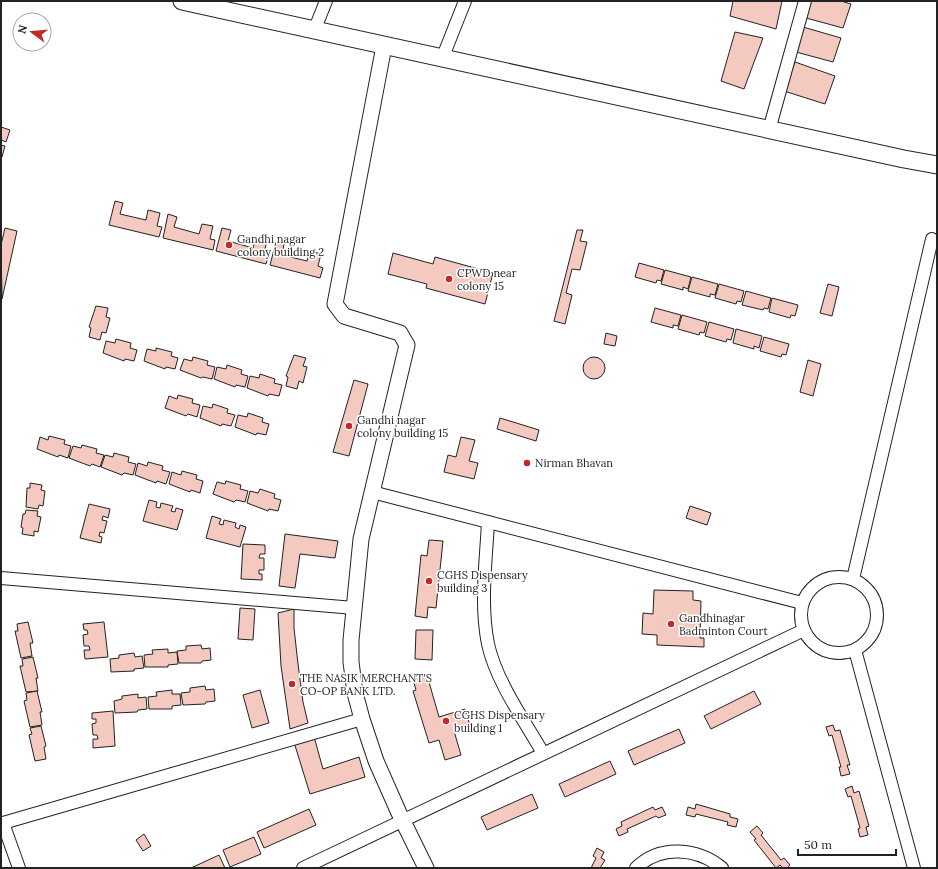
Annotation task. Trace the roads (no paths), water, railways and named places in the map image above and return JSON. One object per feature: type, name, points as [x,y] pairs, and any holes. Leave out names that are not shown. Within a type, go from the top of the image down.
[{"type":"main road","points":[[182,1],[769,130],[904,159],[937,164]]},
{"type":"street","points":[[314,31],[326,1]]},
{"type":"street","points":[[442,59],[465,1]]},
{"type":"street","points":[[769,130],[805,1]]},
{"type":"street","points":[[384,46],[335,304],[344,316],[400,333],[407,345],[361,539],[354,608],[351,662],[355,693],[376,761],[402,820],[426,868]]},
{"type":"street","points":[[853,579],[932,240]]},
{"type":"street","points":[[372,492],[802,603]]},
{"type":"street","points":[[488,522],[484,609],[488,645],[500,678],[543,753]]},
{"type":"street","points":[[834,576],[853,579],[863,585],[871,594],[877,612],[874,631],[867,641],[855,650],[842,654],[828,652],[819,648],[807,636],[801,622],[802,603],[810,590],[819,582],[834,576]]},
{"type":"street","points":[[1,578],[354,608]]},
{"type":"street","points":[[303,868],[804,630]]},
{"type":"street","points":[[855,650],[914,868]]},
{"type":"street","points":[[19,868],[2,819],[362,718]]},
{"type":"street","points":[[636,868],[656,855],[685,851],[698,854],[712,860],[722,868]]},
{"type":"place","name":"Gandhi nagar colony building 2","points":[[229,245]]},
{"type":"place","name":"CPWD near colony 15","points":[[449,279]]},
{"type":"place","name":"Gandhi nagar colony building 15","points":[[349,426]]},
{"type":"place","name":"Nirman Bhavan","points":[[527,463]]},
{"type":"place","name":"CGHS Dispensary building 3","points":[[429,581]]},
{"type":"place","name":"Gandhinagar Badminton Court","points":[[671,624]]},
{"type":"place","name":"THE NASIK MERCHANT'S CO-OP BANK LTD.","points":[[292,684]]},
{"type":"place","name":"CGHS Dispensary building 1","points":[[446,721]]}]
